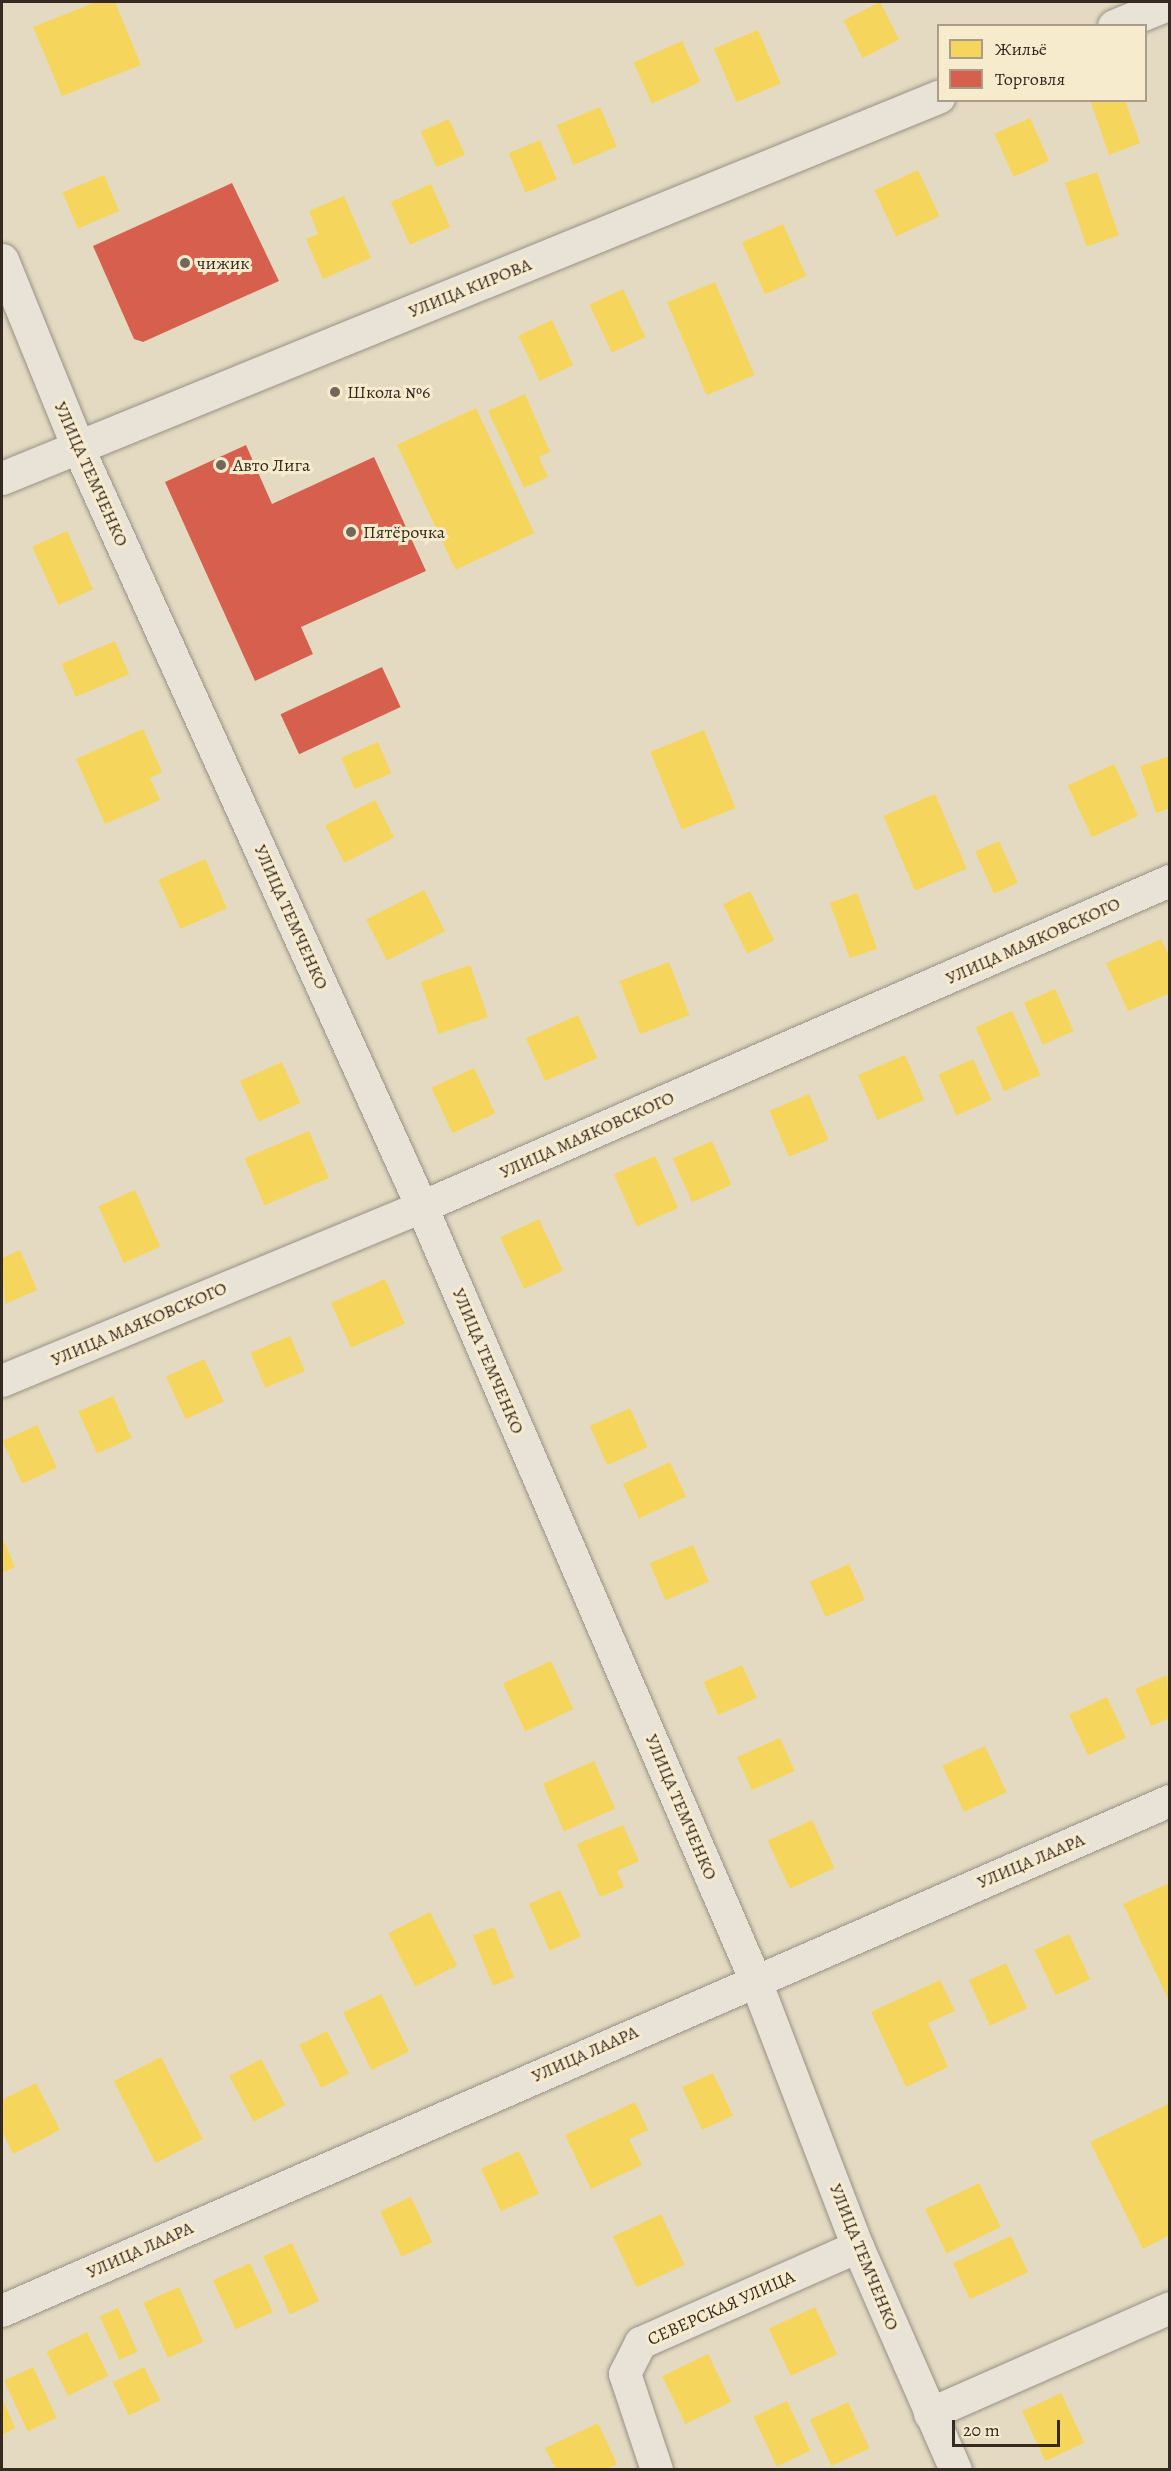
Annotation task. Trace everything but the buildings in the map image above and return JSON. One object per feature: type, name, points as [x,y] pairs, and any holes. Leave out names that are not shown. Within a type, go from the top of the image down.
[{"type":"main road","points":[[1119,24],[1170,3]]},
{"type":"main road","name":"УЛИЦА КИРОВА","points":[[2,478],[77,445],[937,98]]},
{"type":"main road","name":"УЛИЦА ТЕМЧЕНКО","points":[[2,260],[77,445]]},
{"type":"street","name":"УЛИЦА ТЕМЧЕНКО","points":[[77,445],[422,1207],[755,1979],[858,2247],[956,2469]]},
{"type":"street","name":"УЛИЦА МАЯКОВСКОГО","points":[[2,1381],[422,1207],[1170,881]]},
{"type":"street","name":"УЛИЦА ЛААРА","points":[[2,2311],[755,1979],[1170,1801]]},
{"type":"street","name":"СЕВЕРСКАЯ УЛИЦА","points":[[657,2469],[625,2374],[641,2343],[858,2247]]},
{"type":"street","points":[[930,2414],[1170,2308]]},
{"type":"place","name":"чижик","points":[[185,263]]},
{"type":"place","name":"Школа №6","points":[[335,392]]},
{"type":"place","name":"Авто Лига","points":[[221,465]]},
{"type":"place","name":"Пятёрочка","points":[[351,532]]}]
